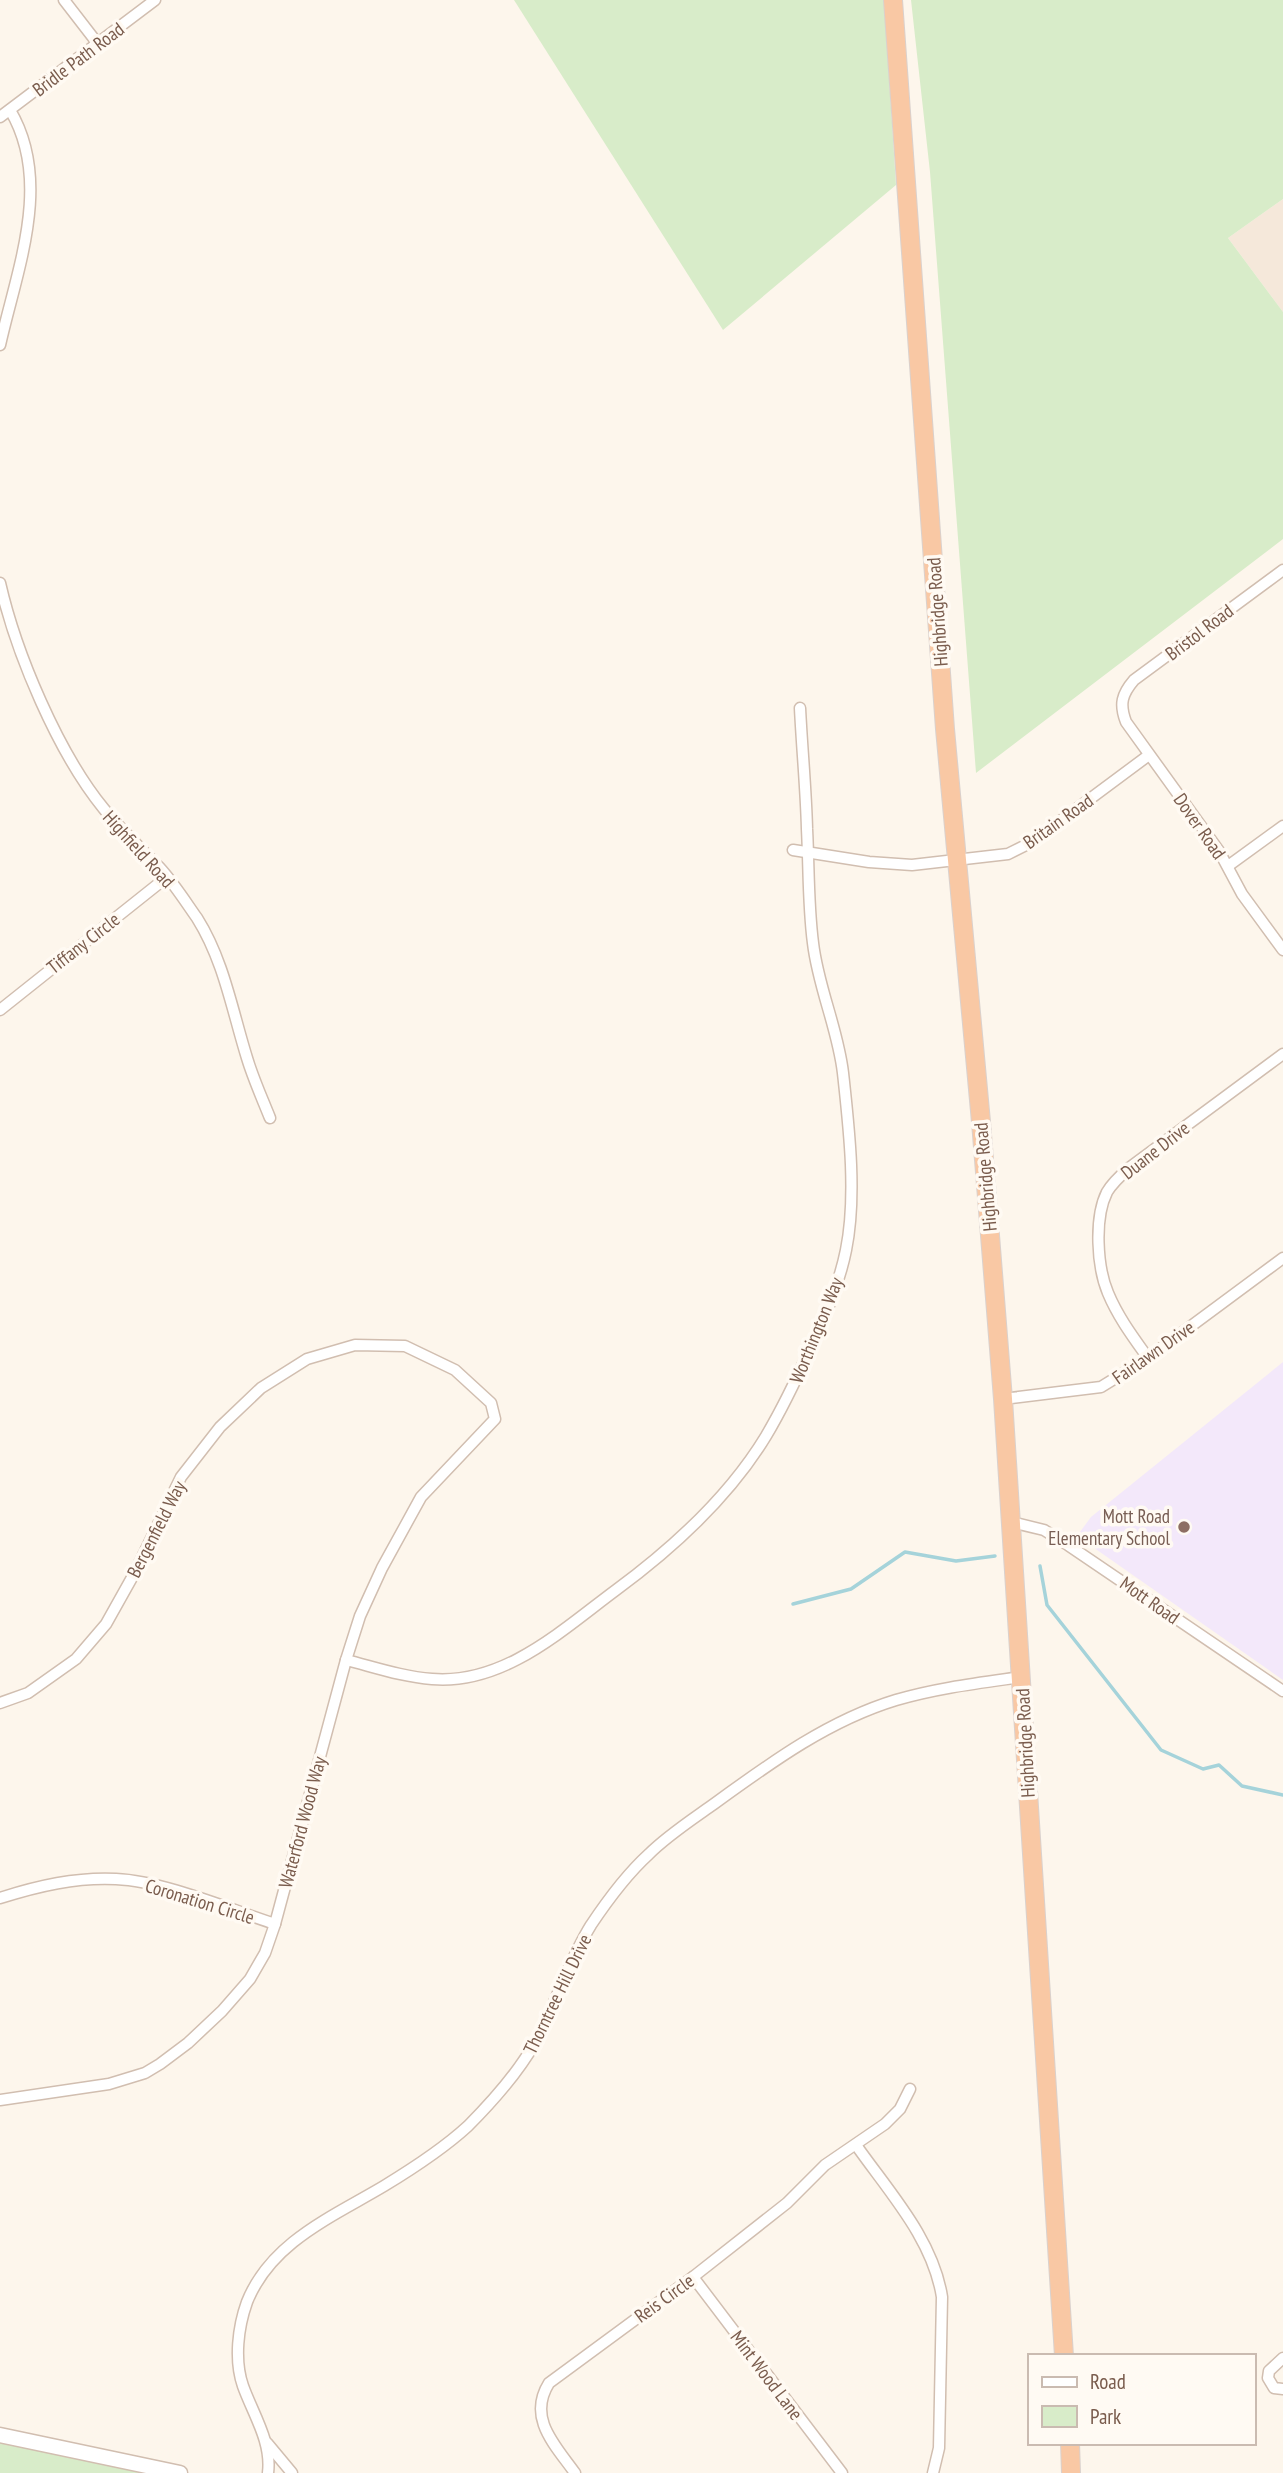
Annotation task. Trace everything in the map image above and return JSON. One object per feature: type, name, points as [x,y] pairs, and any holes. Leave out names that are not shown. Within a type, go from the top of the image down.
[{"type":"highway","name":"Highbridge Road","points":[[893,0],[957,860],[1003,1399],[1064,2354]]},
{"type":"highway","points":[[1070,2445],[1071,2473]]},
{"type":"street","points":[[64,0],[98,44]]},
{"type":"street","name":"Bridle Path Road","points":[[0,117],[155,0]]},
{"type":"street","points":[[0,345],[30,212],[31,183],[24,139],[10,110]]},
{"type":"street","name":"Bristol Road","points":[[1121,700],[1134,680],[1283,570]]},
{"type":"street","name":"Highfield Road","points":[[0,583],[1,597],[50,723],[71,761],[102,807],[167,877],[197,919],[214,949],[247,1060],[270,1118]]},
{"type":"street","name":"Dover Road","points":[[1121,700],[1121,710],[1126,722],[1228,866],[1242,894],[1283,950]]},
{"type":"street","name":"Worthington Way","points":[[346,1660],[407,1676],[454,1680],[505,1666],[533,1651],[636,1576],[680,1537],[717,1499],[765,1438],[790,1392],[839,1278],[846,1250],[850,1214],[842,1070],[813,947],[800,708]]},
{"type":"street","name":"Britain Road","points":[[957,860],[1008,854],[1032,842],[1149,755]]},
{"type":"street","points":[[1228,866],[1283,826]]},
{"type":"street","points":[[793,850],[869,862],[912,865],[957,860]]},
{"type":"street","name":"Tiffany Circle","points":[[0,1010],[167,877]]},
{"type":"street","name":"Duane Drive","points":[[1147,1358],[1121,1320],[1107,1291],[1098,1237],[1106,1195],[1114,1181],[1129,1168],[1283,1054]]},
{"type":"street","name":"Fairlawn Drive","points":[[1003,1399],[1101,1387],[1147,1358],[1283,1258]]},
{"type":"street","name":"Bergenfield Way","points":[[0,1703],[28,1693],[76,1659],[106,1623],[134,1574],[181,1477],[220,1427],[261,1388],[307,1359],[355,1345],[405,1346],[455,1370],[491,1403],[495,1419]]},
{"type":"street","name":"Waterford Wood Way","points":[[0,2100],[109,2084],[145,2073],[201,2032],[250,1979],[265,1953],[275,1924],[360,1616],[382,1568],[421,1497],[495,1419]]},
{"type":"street","name":"Mott Road","points":[[1011,1522],[1044,1530],[1283,1691]]},
{"type":"street","name":"Thorntree Hill Drive","points":[[268,2473],[264,2439],[242,2383],[238,2358],[242,2322],[255,2287],[280,2254],[304,2232],[387,2184],[449,2141],[500,2093],[537,2038],[573,1955],[593,1922],[648,1855],[748,1779],[818,1733],[895,1700],[946,1687],[1021,1677]]},
{"type":"street","name":"Coronation Circle","points":[[0,1898],[71,1880],[117,1879],[153,1885],[275,1924]]},
{"type":"street","name":"Reis Circle","points":[[575,2473],[551,2440],[541,2416],[542,2395],[549,2383],[693,2277],[787,2203],[825,2165],[885,2124],[900,2109],[910,2089]]},
{"type":"street","points":[[856,2145],[919,2234],[939,2276],[942,2297],[939,2448],[933,2473]]},
{"type":"street","name":"Mint Wood Lane","points":[[693,2277],[842,2473]]},
{"type":"street","points":[[1283,2358],[1269,2371],[1268,2378],[1274,2388],[1283,2389]]},
{"type":"street","points":[[0,2435],[180,2473]]},
{"type":"street","name":"Thorntree Hill Drive","points":[[264,2439],[292,2473]]},
{"type":"shaded area","points":[[1283,199],[1283,312],[1228,238]]},
{"type":"shaded area","name":"Mott Road Elementary School","points":[[1283,1362],[1283,1680],[1077,1536],[1091,1517]]},
{"type":"green space","points":[[514,0],[884,0],[896,185],[723,330]]},
{"type":"green space","points":[[911,0],[1283,0],[1283,199],[1228,238],[1283,312],[1283,539],[976,773],[930,172]]},
{"type":"green space","points":[[0,2441],[151,2473],[0,2473]]},
{"type":"waterway","points":[[793,1604],[851,1589],[905,1552],[956,1561],[995,1556]]},
{"type":"waterway","points":[[1040,1566],[1047,1605],[1161,1750],[1203,1769],[1219,1765],[1242,1786],[1283,1795]]},
{"type":"place","name":"Mott Road Elementary School","points":[[1184,1527]]}]
